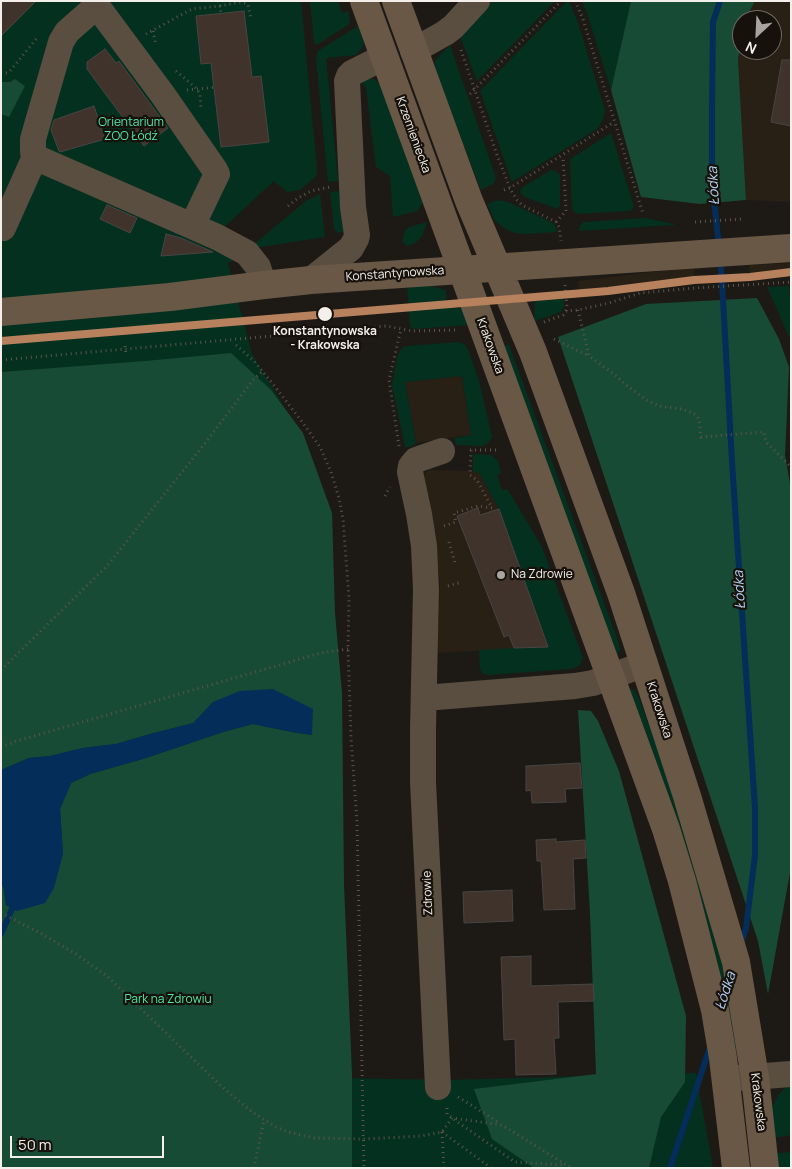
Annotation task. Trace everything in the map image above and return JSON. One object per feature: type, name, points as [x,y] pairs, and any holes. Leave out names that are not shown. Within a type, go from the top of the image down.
[{"type":"main road","name":"Krzemieniecka","points":[[364,1],[462,270]]},
{"type":"main road","points":[[396,1],[469,201],[497,267]]},
{"type":"main road","name":"Konstantynowska","points":[[1,312],[170,297],[311,280],[791,248]]},
{"type":"main road","name":"Krakowska","points":[[497,267],[536,361],[618,584],[694,818],[736,962],[755,1077],[765,1168]]},
{"type":"main road","name":"Krakowska","points":[[462,270],[611,676],[666,829],[682,881],[711,993],[724,1069],[736,1168]]},
{"type":"street","points":[[413,51],[449,30],[477,1]]},
{"type":"street","points":[[192,226],[215,178],[215,170],[100,10],[98,8],[92,10],[67,32],[61,42],[33,139],[34,152],[37,158],[192,226],[218,237],[247,253],[258,267],[264,285]]},
{"type":"street","points":[[311,280],[351,248],[357,235],[353,207],[347,81],[348,76],[352,73],[384,57]]},
{"type":"street","points":[[3,228],[37,158]]},
{"type":"street","name":"Zdrowie","points":[[442,451],[416,460],[411,466],[410,472],[424,546],[426,590],[423,782],[446,1096]]},
{"type":"street","points":[[424,698],[564,688],[593,683],[644,664]]},
{"type":"street","points":[[724,1069],[755,1077],[791,1074]]},
{"type":"path","points":[[218,1],[221,14]]},
{"type":"path","points":[[470,94],[560,1]]},
{"type":"path","points":[[575,1],[583,19],[643,214]]},
{"type":"path","points":[[125,44],[192,10],[241,2],[248,5],[251,19]]},
{"type":"path","points":[[1,72],[10,70],[40,34]]},
{"type":"path","points":[[460,44],[510,188],[522,205],[556,222],[560,235]]},
{"type":"path","points":[[504,190],[563,156],[614,122]]},
{"type":"path","points":[[556,222],[566,211],[563,156]]},
{"type":"path","points":[[288,206],[311,191],[325,188]]},
{"type":"path","points":[[694,222],[742,219]]},
{"type":"path","points":[[538,324],[563,315],[566,311],[564,279]]},
{"type":"path","points":[[566,311],[609,303],[640,293],[791,282]]},
{"type":"path","points":[[578,310],[589,356]]},
{"type":"path","points":[[1,360],[125,347],[386,326],[412,331],[466,330]]},
{"type":"path","points":[[400,451],[389,380],[401,329]]},
{"type":"path","points":[[549,337],[589,356],[648,401],[658,406],[690,411],[699,420],[701,437],[764,432],[766,442],[791,467]]},
{"type":"path","points":[[236,345],[254,361],[320,447],[331,472],[343,519],[349,598],[348,649],[351,738],[357,822],[364,1168]]},
{"type":"path","points":[[125,347],[126,355]]},
{"type":"path","points":[[1,670],[107,566],[262,371]]},
{"type":"path","points":[[442,451],[452,449],[500,450]]},
{"type":"path","points":[[456,566],[444,526],[456,522],[454,513],[478,506],[492,508],[477,480],[470,475],[472,450]]},
{"type":"path","points":[[385,496],[392,483]]},
{"type":"path","points":[[1,747],[16,741],[322,653],[348,649]]},
{"type":"path","points":[[1,913],[17,920],[76,954],[108,977],[220,1084],[247,1108],[276,1127],[314,1138],[364,1139],[421,1136],[442,1132],[491,1168]]},
{"type":"path","points":[[446,1096],[447,1114],[515,1162],[569,1167]]},
{"type":"path","points":[[446,1096],[502,1125],[569,1167]]},
{"type":"path","points":[[452,1118],[502,1125]]},
{"type":"path","points":[[444,1168],[442,1132],[452,1118]]},
{"type":"path","points":[[254,1168],[264,1120]]},
{"type":"shaded area","points":[[755,1],[791,1],[791,202],[746,200],[738,60],[782,60],[782,10],[750,10]]},
{"type":"shaded area","points":[[791,263],[791,275],[750,280],[749,265]]},
{"type":"shaded area","points":[[694,267],[695,282],[579,295],[578,281]]},
{"type":"shaded area","points":[[462,376],[471,435],[416,443],[405,382]]},
{"type":"shaded area","points":[[429,470],[473,471],[480,474],[499,509],[548,647],[437,653],[440,585],[432,515],[424,474]]},
{"type":"green space","name":"Park na Zdrowiu","points":[[1,1],[301,1],[317,170],[316,176],[300,190],[287,192],[274,181],[223,228],[254,244],[306,201],[320,194],[325,237],[261,247],[228,263],[252,354],[303,438],[337,1078],[448,1080],[696,1073],[713,1168],[1,1168]]},
{"type":"green space","points":[[310,1],[338,1],[342,13],[348,11],[349,24],[317,45],[314,42]]},
{"type":"green space","points":[[490,1],[555,1],[477,81],[459,33]]},
{"type":"green space","points":[[569,1],[578,23],[605,110],[603,120],[597,129],[512,182],[480,91]]},
{"type":"green space","points":[[582,1],[631,1],[611,90],[588,16]]},
{"type":"green space","points":[[631,1],[755,1],[750,10],[732,10],[732,60],[738,60],[746,200],[700,204],[641,197],[611,90]]},
{"type":"green space","points":[[358,26],[364,43],[356,55],[326,58],[338,181],[328,182],[316,59],[318,51]]},
{"type":"green space","points":[[450,45],[496,179],[493,184],[481,190],[434,68],[437,58]]},
{"type":"green space","points":[[369,78],[374,79],[380,84],[423,203],[418,211],[393,217],[390,176],[376,167],[366,87],[363,85],[363,81]]},
{"type":"green space","points":[[15,79],[25,86],[9,117],[1,114],[1,82],[10,82]]},
{"type":"green space","points":[[611,133],[634,207],[630,211],[578,214],[572,208],[570,159]]},
{"type":"green space","points":[[551,170],[556,171],[560,175],[560,206],[558,209],[524,197],[520,192],[523,187]]},
{"type":"green space","points":[[339,191],[343,226],[349,230],[338,233],[334,229],[330,192]]},
{"type":"green space","points":[[498,200],[508,202],[553,223],[557,232],[524,234],[507,230],[494,219],[487,204]]},
{"type":"green space","points":[[645,218],[674,225],[579,231],[583,222]]},
{"type":"green space","points":[[427,222],[422,236],[415,243],[407,246],[403,243],[405,230]]},
{"type":"green space","points":[[426,285],[446,291],[447,307],[464,308],[470,325],[413,329],[410,326],[407,286]]},
{"type":"green space","points":[[789,286],[791,305],[791,341],[767,287]]},
{"type":"green space","points":[[564,298],[564,307],[561,312],[535,321],[535,301]]},
{"type":"green space","points":[[757,298],[779,339],[789,367],[785,455],[791,490],[791,867],[768,994],[758,941],[558,337],[646,304]]},
{"type":"green space","points":[[459,342],[468,349],[479,381],[492,437],[488,443],[482,446],[456,445],[454,438],[471,435],[462,376],[405,382],[416,443],[410,447],[405,447],[392,385],[400,350],[405,346]]},
{"type":"green space","points":[[509,345],[618,641],[620,650],[617,655],[501,346]]},
{"type":"green space","name":"Park na Zdrowiu","points":[[231,353],[271,390],[303,433],[332,513],[335,613],[342,693],[344,885],[352,1074],[352,1168],[1,1168],[1,881],[6,905],[17,911],[63,854],[60,809],[71,783],[90,774],[253,724],[312,735],[213,702],[194,723],[116,744],[29,758],[1,770],[1,372]]},
{"type":"green space","points":[[473,454],[491,455],[498,461],[501,473],[497,475],[502,490],[507,489],[542,547],[583,658],[579,666],[571,669],[488,675],[482,673],[480,669],[479,650],[548,646],[499,509],[480,474],[473,471]]},
{"type":"green space","points":[[631,689],[637,694],[660,753],[720,950],[738,1052],[736,1052],[629,690]]},
{"type":"green space","points":[[578,710],[591,711],[598,721],[619,771],[686,1016],[685,1082],[661,1117],[649,1168],[534,1168],[492,1139],[474,1089],[596,1074],[590,913]]},
{"type":"green space","points":[[791,1085],[791,1135],[773,1138],[772,1107],[778,1095]]},
{"type":"green space","points":[[791,1153],[791,1168],[776,1168],[774,1154]]},
{"type":"water","points":[[273,689],[313,709],[312,735],[253,724],[90,774],[71,783],[60,809],[63,854],[54,888],[45,903],[17,911],[6,905],[1,881],[1,770],[29,758],[116,744],[193,723],[213,702],[240,691]]},
{"type":"building","points":[[1,1],[36,1],[1,36]]},
{"type":"building","points":[[244,11],[252,77],[261,76],[269,142],[221,147],[211,63],[201,64],[196,16]]},
{"type":"building","points":[[105,49],[116,63],[119,61],[168,128],[144,146],[87,69],[87,62]]},
{"type":"building","points":[[782,60],[791,60],[791,126],[771,122]]},
{"type":"building","points":[[94,106],[105,139],[60,152],[51,130],[54,120]]},
{"type":"building","points":[[107,205],[137,218],[130,233],[100,219]]},
{"type":"building","points":[[166,234],[181,238],[213,252],[161,256]]},
{"type":"building","name":"Na Zdrowie","points":[[478,508],[480,515],[499,509],[548,647],[514,648],[509,635],[504,637],[457,516]]},
{"type":"building","points":[[580,763],[582,788],[565,789],[566,802],[532,803],[531,790],[526,791],[526,766]]},
{"type":"building","points":[[556,839],[556,842],[585,840],[586,858],[573,859],[575,909],[544,910],[541,861],[537,861],[536,840]]},
{"type":"building","points":[[512,890],[513,921],[464,923],[463,892]]},
{"type":"building","points":[[531,956],[531,986],[593,984],[594,1001],[558,1002],[559,1038],[554,1038],[556,1074],[516,1075],[515,1039],[504,1040],[501,957]]},
{"type":"waterway","name":"Łódka","points":[[719,246],[712,182],[712,108],[713,22],[720,1]]},
{"type":"waterway","name":"Łódka","points":[[720,258],[755,808],[755,855],[746,928],[741,943]]},
{"type":"waterway","points":[[1,934],[12,909]]},
{"type":"waterway","name":"Łódka","points":[[670,1168],[711,1044]]},
{"type":"transit line","points":[[1,341],[608,291],[694,280],[750,277],[791,272]]},
{"type":"place","name":"Konstantynowska - Krakowska","points":[[325,314]]},
{"type":"place","name":"Na Zdrowie","points":[[501,575]]},
{"type":"park label","name":"Orientarium ZOO Łódź","points":[[131,130]]}]
